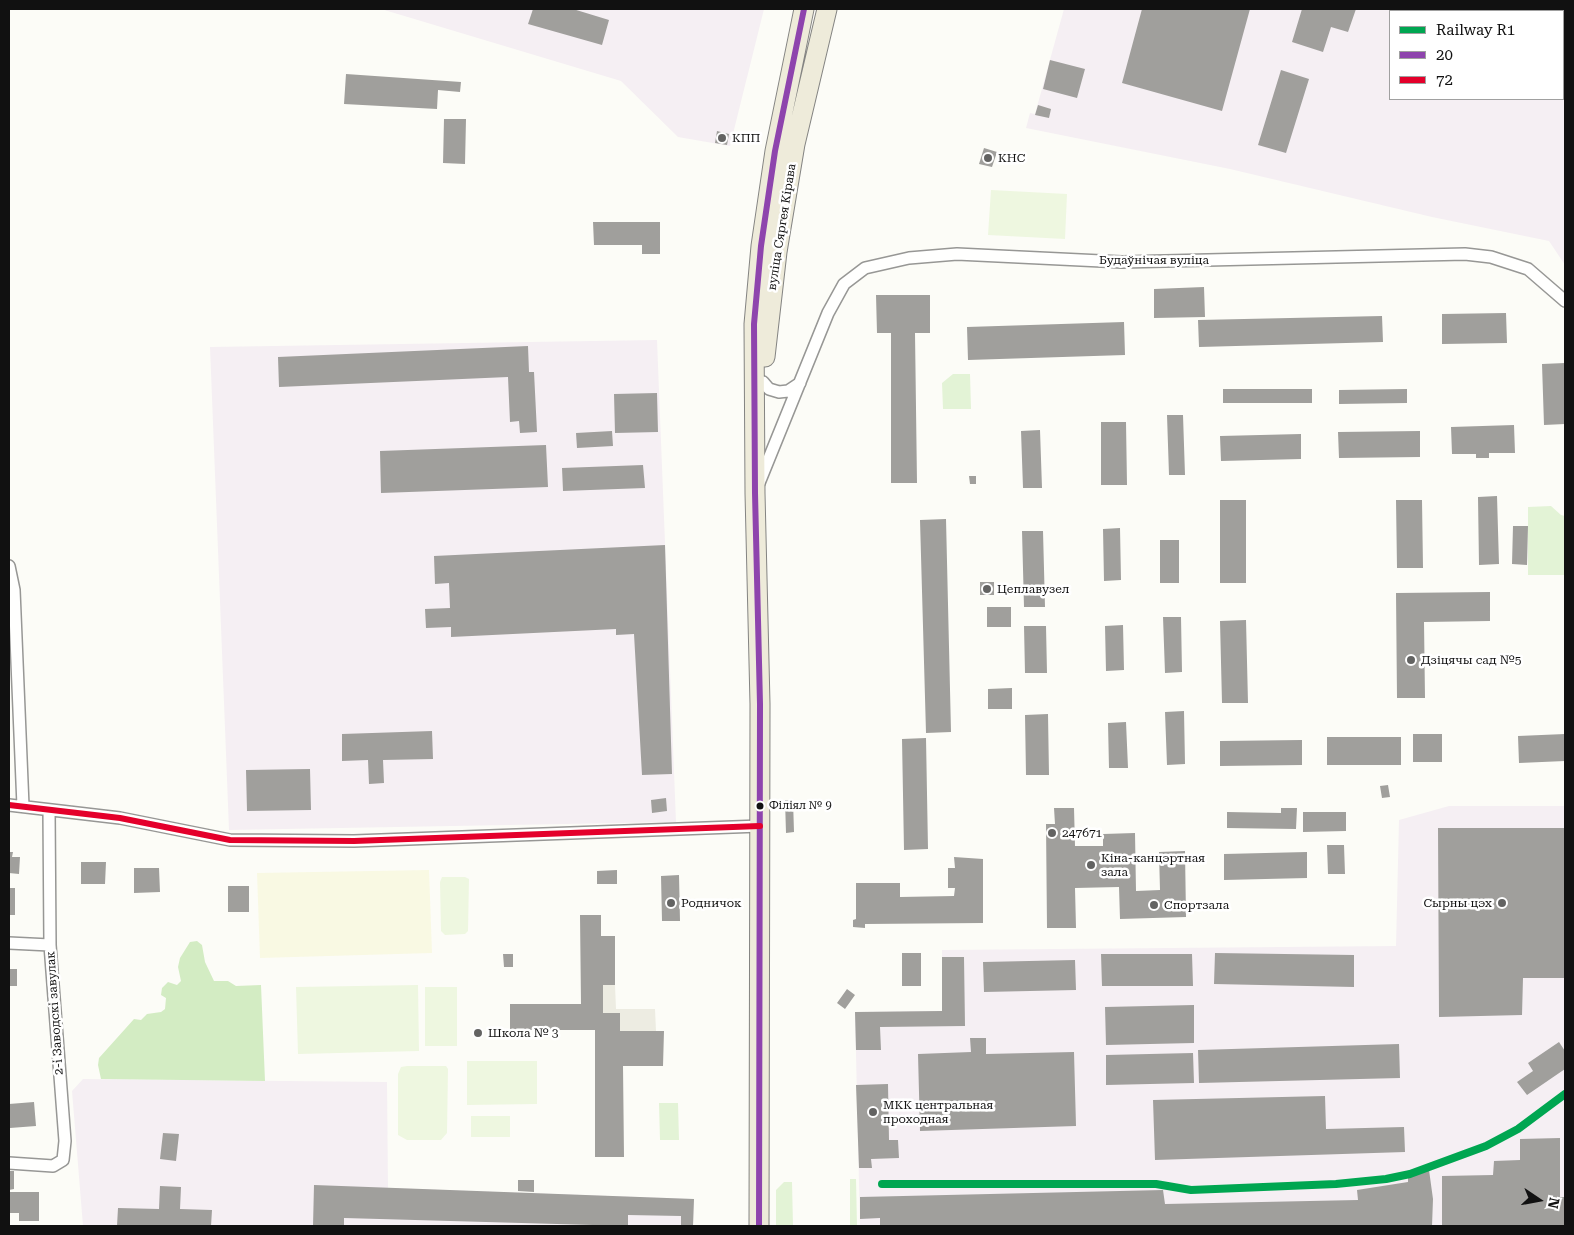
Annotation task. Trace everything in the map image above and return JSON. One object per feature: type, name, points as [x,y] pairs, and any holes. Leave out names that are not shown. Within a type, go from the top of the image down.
[{"type":"main road","name":"вуліца Сяргея Кірава","points":[[759,1226],[757,1163],[760,704],[755,494],[754,324],[761,246],[775,151],[804,9]]},
{"type":"main road","name":"вуліца Сяргея Кірава","points":[[755,447],[763,382],[768,316],[786,198],[795,144],[827,9]]},
{"type":"street","name":"Будаўнічая вуліца","points":[[755,494],[828,313],[844,284],[866,268],[909,258],[957,254],[1122,262],[1465,254],[1498,258],[1528,269],[1565,301]]},
{"type":"street","points":[[763,382],[769,389],[779,392],[788,391],[800,383]]},
{"type":"street","points":[[755,447],[766,450],[774,444]]},
{"type":"street","points":[[9,566],[14,590],[23,806]]},
{"type":"street","points":[[9,805],[120,818],[230,840],[354,841],[760,826]]},
{"type":"street","name":"2-і Заводскі завулак","points":[[9,1163],[53,1166],[63,1160],[65,1141],[50,945],[49,810]]},
{"type":"street","points":[[9,943],[50,945]]},
{"type":"shaded area","points":[[381,9],[764,9],[730,146],[678,137],[621,81]]},
{"type":"shaded area","points":[[1064,9],[1495,9],[1389,10],[1389,100],[1564,100],[1565,34],[1565,265],[1549,241],[1432,217],[1230,169],[1026,128],[1030,113],[1035,114]]},
{"type":"shaded area","points":[[657,340],[676,822],[229,830],[210,347]]},
{"type":"shaded area","points":[[1449,806],[1565,806],[1565,1226],[860,1226],[855,1012],[942,1011],[942,950],[1396,946],[1399,820]]},
{"type":"shaded area","points":[[603,985],[615,985],[616,1009],[655,1009],[656,1031],[620,1031],[620,1013],[603,1013]]},
{"type":"shaded area","points":[[83,1079],[387,1082],[388,1188],[694,1199],[693,1226],[83,1226],[72,1091]]},
{"type":"green space","points":[[991,190],[1067,194],[1065,239],[988,235]]},
{"type":"green space","points":[[953,374],[970,374],[971,409],[943,409],[942,383]]},
{"type":"green space","points":[[1551,506],[1561,515],[1565,516],[1565,575],[1528,575],[1528,507]]},
{"type":"green space","points":[[429,870],[432,953],[260,958],[257,873]]},
{"type":"green space","points":[[442,877],[465,877],[469,879],[468,931],[465,934],[445,935],[441,931],[440,882]]},
{"type":"green space","points":[[197,941],[202,945],[205,962],[214,981],[228,981],[236,986],[261,985],[265,1081],[101,1079],[98,1065],[99,1058],[134,1019],[141,1020],[147,1014],[161,1012],[165,1009],[166,998],[161,995],[162,988],[168,982],[177,985],[181,981],[178,967],[180,958],[190,942]]},
{"type":"green space","points":[[418,985],[419,1051],[298,1054],[296,987]]},
{"type":"green space","points":[[425,987],[457,987],[457,1046],[425,1046]]},
{"type":"green space","points":[[467,1061],[537,1061],[537,1104],[467,1105]]},
{"type":"green space","points":[[446,1066],[448,1069],[447,1133],[441,1140],[407,1140],[398,1135],[398,1074],[401,1067]]},
{"type":"green space","points":[[659,1103],[678,1103],[679,1140],[660,1140]]},
{"type":"green space","points":[[471,1116],[510,1116],[510,1137],[471,1137]]},
{"type":"green space","points":[[850,1179],[856,1179],[857,1226],[850,1226]]},
{"type":"green space","points":[[784,1182],[792,1182],[793,1226],[776,1226],[776,1190]]},
{"type":"building","points":[[533,9],[573,9],[609,20],[602,45],[528,24]]},
{"type":"building","points":[[1142,9],[1250,9],[1222,111],[1122,83]]},
{"type":"building","points":[[1302,9],[1356,9],[1348,32],[1331,27],[1323,52],[1292,42]]},
{"type":"building","points":[[1050,60],[1085,69],[1077,98],[1043,89]]},
{"type":"building","points":[[1281,70],[1309,79],[1286,153],[1258,145]]},
{"type":"building","points":[[346,74],[461,82],[460,92],[438,90],[437,109],[344,104]]},
{"type":"building","points":[[1038,105],[1051,109],[1049,118],[1035,115]]},
{"type":"building","points":[[444,119],[466,119],[465,164],[443,163]]},
{"type":"building","name":"КПП","points":[[717,131],[729,134],[727,145],[715,143]]},
{"type":"building","name":"КНС","points":[[984,148],[997,152],[992,167],[979,164]]},
{"type":"building","points":[[593,222],[660,222],[660,254],[642,254],[642,245],[594,245]]},
{"type":"building","points":[[1204,287],[1205,317],[1154,318],[1154,289]]},
{"type":"building","points":[[876,295],[930,295],[930,333],[915,333],[917,483],[891,483],[891,333],[877,333]]},
{"type":"building","points":[[1506,313],[1507,343],[1442,344],[1442,314]]},
{"type":"building","points":[[1382,316],[1383,342],[1199,347],[1198,320]]},
{"type":"building","points":[[1124,322],[1125,355],[968,360],[967,327]]},
{"type":"building","points":[[528,346],[529,372],[534,372],[537,432],[520,433],[519,421],[510,422],[508,377],[279,387],[278,357]]},
{"type":"building","points":[[1565,363],[1565,424],[1544,425],[1542,364]]},
{"type":"building","points":[[1223,389],[1312,389],[1312,403],[1223,403]]},
{"type":"building","points":[[1407,389],[1407,403],[1339,404],[1339,390]]},
{"type":"building","points":[[657,393],[658,432],[615,433],[614,394]]},
{"type":"building","points":[[1167,415],[1183,415],[1185,475],[1169,475]]},
{"type":"building","points":[[1101,422],[1126,422],[1127,485],[1101,485]]},
{"type":"building","points":[[1514,425],[1515,453],[1489,453],[1489,458],[1476,458],[1476,454],[1452,454],[1451,427]]},
{"type":"building","points":[[1040,430],[1042,488],[1023,488],[1021,431]]},
{"type":"building","points":[[612,431],[613,446],[577,448],[576,433]]},
{"type":"building","points":[[1420,431],[1420,457],[1339,458],[1338,432]]},
{"type":"building","points":[[1301,434],[1301,459],[1221,461],[1220,436]]},
{"type":"building","points":[[546,445],[548,487],[381,493],[380,451]]},
{"type":"building","points":[[643,465],[645,488],[563,491],[562,468]]},
{"type":"building","points":[[969,476],[976,476],[976,484],[970,484]]},
{"type":"building","points":[[1497,496],[1499,564],[1479,565],[1478,497]]},
{"type":"building","points":[[1220,500],[1246,500],[1246,583],[1220,583]]},
{"type":"building","points":[[1396,500],[1422,500],[1423,568],[1397,568]]},
{"type":"building","points":[[946,519],[951,732],[926,733],[920,520]]},
{"type":"building","points":[[1513,526],[1528,526],[1527,565],[1512,564]]},
{"type":"building","points":[[1120,528],[1121,580],[1104,581],[1103,529]]},
{"type":"building","points":[[1022,531],[1043,531],[1045,607],[1024,607]]},
{"type":"building","points":[[1160,540],[1179,540],[1179,583],[1160,583]]},
{"type":"building","points":[[665,545],[672,774],[642,775],[634,634],[616,635],[616,629],[451,637],[451,627],[426,628],[425,609],[450,608],[449,583],[435,584],[434,556]]},
{"type":"building","name":"Цеплавузел","points":[[980,582],[994,582],[994,595],[980,595]]},
{"type":"building","name":"Дзіцячы сад №5","points":[[1490,592],[1490,621],[1424,622],[1425,698],[1397,698],[1396,593]]},
{"type":"building","points":[[987,607],[1011,607],[1011,627],[987,627]]},
{"type":"building","points":[[1163,617],[1181,617],[1182,672],[1165,673]]},
{"type":"building","points":[[1246,620],[1248,703],[1222,703],[1220,621]]},
{"type":"building","points":[[1123,625],[1124,670],[1106,671],[1105,626]]},
{"type":"building","points":[[1024,626],[1046,626],[1047,673],[1025,673]]},
{"type":"building","points":[[1012,688],[1012,709],[988,709],[988,689]]},
{"type":"building","points":[[1184,711],[1185,764],[1167,765],[1165,712]]},
{"type":"building","points":[[1048,714],[1049,775],[1026,775],[1025,715]]},
{"type":"building","points":[[1126,722],[1128,768],[1109,768],[1108,723]]},
{"type":"building","points":[[432,731],[433,759],[383,760],[384,783],[369,784],[368,760],[342,761],[342,734]]},
{"type":"building","points":[[1413,734],[1442,734],[1442,762],[1413,762]]},
{"type":"building","points":[[1565,734],[1565,761],[1519,763],[1518,736]]},
{"type":"building","points":[[1327,737],[1401,737],[1401,765],[1327,765]]},
{"type":"building","points":[[926,738],[928,849],[904,850],[902,739]]},
{"type":"building","points":[[1302,740],[1302,765],[1220,766],[1220,741]]},
{"type":"building","points":[[310,769],[311,810],[247,811],[246,770]]},
{"type":"building","points":[[1388,785],[1390,797],[1382,798],[1380,786]]},
{"type":"building","points":[[666,798],[667,811],[652,813],[651,800]]},
{"type":"building","points":[[785,800],[793,800],[794,832],[786,833]]},
{"type":"building","name":"Кіна-канцэртная зала","points":[[1054,808],[1074,808],[1075,846],[1103,846],[1103,834],[1135,833],[1136,891],[1160,890],[1159,852],[1185,851],[1186,917],[1120,919],[1119,887],[1075,888],[1076,928],[1047,928],[1046,824],[1055,824]]},
{"type":"building","points":[[1281,808],[1297,808],[1296,829],[1227,828],[1227,812],[1281,813]]},
{"type":"building","points":[[1303,812],[1346,812],[1346,831],[1303,832]]},
{"type":"building","name":"Сырны цэх","points":[[1438,828],[1565,828],[1565,978],[1523,978],[1522,1015],[1439,1017]]},
{"type":"building","points":[[1327,845],[1344,845],[1345,874],[1328,874]]},
{"type":"building","points":[[9,852],[13,852],[12,857],[20,857],[19,874],[9,873]]},
{"type":"building","points":[[1307,852],[1307,878],[1224,880],[1224,854]]},
{"type":"building","points":[[954,857],[983,859],[983,923],[865,924],[865,928],[853,927],[853,920],[856,919],[856,883],[900,883],[900,897],[954,896],[955,888],[948,888],[948,868],[955,868]]},
{"type":"building","points":[[81,862],[106,862],[105,884],[81,884]]},
{"type":"building","points":[[134,868],[159,868],[160,892],[134,893]]},
{"type":"building","points":[[617,870],[617,884],[597,884],[597,871]]},
{"type":"building","name":"Родничок","points":[[679,875],[680,921],[662,921],[661,876]]},
{"type":"building","points":[[228,886],[249,886],[249,912],[228,912]]},
{"type":"building","points":[[9,888],[15,888],[15,915],[10,915],[10,919]]},
{"type":"building","points":[[580,915],[601,915],[601,936],[615,936],[615,985],[603,985],[603,1013],[620,1013],[620,1031],[664,1031],[663,1066],[623,1066],[624,1157],[595,1157],[595,1030],[510,1030],[510,1004],[581,1004]]},
{"type":"building","points":[[902,953],[921,953],[921,986],[902,986]]},
{"type":"building","points":[[1215,953],[1354,955],[1354,987],[1214,984]]},
{"type":"building","points":[[503,954],[513,954],[513,967],[504,967]]},
{"type":"building","points":[[1101,954],[1192,954],[1193,986],[1102,986]]},
{"type":"building","points":[[942,957],[964,957],[965,1026],[880,1027],[881,1050],[856,1050],[855,1012],[942,1011]]},
{"type":"building","points":[[1075,960],[1076,990],[984,992],[983,962]]},
{"type":"building","points":[[9,969],[17,969],[17,986],[9,986]]},
{"type":"building","points":[[847,989],[855,995],[845,1009],[837,1003]]},
{"type":"building","points":[[1194,1005],[1194,1043],[1106,1045],[1105,1007]]},
{"type":"building","points":[[970,1038],[986,1038],[986,1054],[1074,1052],[1076,1126],[920,1131],[918,1054],[971,1052]]},
{"type":"building","points":[[1559,1042],[1565,1051],[1565,1069],[1527,1095],[1517,1082],[1533,1071],[1528,1063]]},
{"type":"building","points":[[1399,1044],[1400,1078],[1199,1083],[1198,1050]]},
{"type":"building","points":[[1193,1053],[1194,1083],[1106,1085],[1106,1055]]},
{"type":"building","name":"МКК центральная проходная","points":[[888,1084],[889,1140],[898,1140],[899,1158],[871,1159],[872,1168],[859,1168],[856,1085]]},
{"type":"building","points":[[1325,1096],[1326,1129],[1404,1127],[1405,1152],[1155,1160],[1153,1100]]},
{"type":"building","points":[[34,1102],[36,1126],[10,1128],[9,1104]]},
{"type":"building","points":[[163,1133],[179,1134],[176,1161],[160,1159]]},
{"type":"building","points":[[1560,1138],[1560,1197],[1565,1197],[1565,1226],[1442,1226],[1442,1176],[1493,1175],[1494,1161],[1520,1160],[1520,1139]]},
{"type":"building","points":[[1429,1170],[1433,1199],[1432,1226],[880,1226],[880,1218],[860,1219],[860,1197],[1163,1190],[1165,1204],[1358,1200],[1357,1190],[1408,1182],[1408,1178]]},
{"type":"building","points":[[9,1171],[14,1171],[14,1189],[9,1190]]},
{"type":"building","points":[[518,1180],[534,1180],[534,1192],[518,1191]]},
{"type":"building","points":[[314,1185],[694,1199],[693,1226],[681,1226],[681,1216],[628,1215],[628,1226],[344,1218],[344,1226],[313,1226]]},
{"type":"building","points":[[160,1186],[181,1187],[180,1209],[212,1210],[211,1226],[117,1226],[118,1208],[159,1209]]},
{"type":"building","points":[[9,1192],[39,1192],[39,1221],[19,1221],[19,1213],[9,1213]]},
{"type":"rail line","name":"R1","points":[[882,1184],[1156,1184],[1191,1190],[1336,1184],[1386,1179],[1410,1174],[1486,1146],[1518,1129],[1565,1094]]},
{"type":"transit line","name":"20","points":[[759,1226],[760,704],[755,493],[754,324],[761,246],[775,151],[804,9]]},
{"type":"transit line","name":"72","points":[[9,805],[120,818],[230,840],[354,841],[760,826]]},
{"type":"place","name":"КПП","points":[[722,138]]},
{"type":"place","name":"КНС","points":[[988,158]]},
{"type":"place","name":"Цеплавузел","points":[[987,589]]},
{"type":"place","name":"Дзіцячы сад №5","points":[[1411,660]]},
{"type":"place","name":"Філіял № 9","points":[[760,806]]},
{"type":"place","name":"247671","points":[[1052,833]]},
{"type":"place","name":"Кіна-канцэртная зала","points":[[1091,865]]},
{"type":"place","name":"Родничок","points":[[671,903]]},
{"type":"place","name":"Сырны цэх","points":[[1502,903]]},
{"type":"place","name":"Спортзала","points":[[1154,905]]},
{"type":"place","name":"Школа № 3","points":[[478,1033]]},
{"type":"place","name":"МКК центральная проходная","points":[[873,1112]]}]
